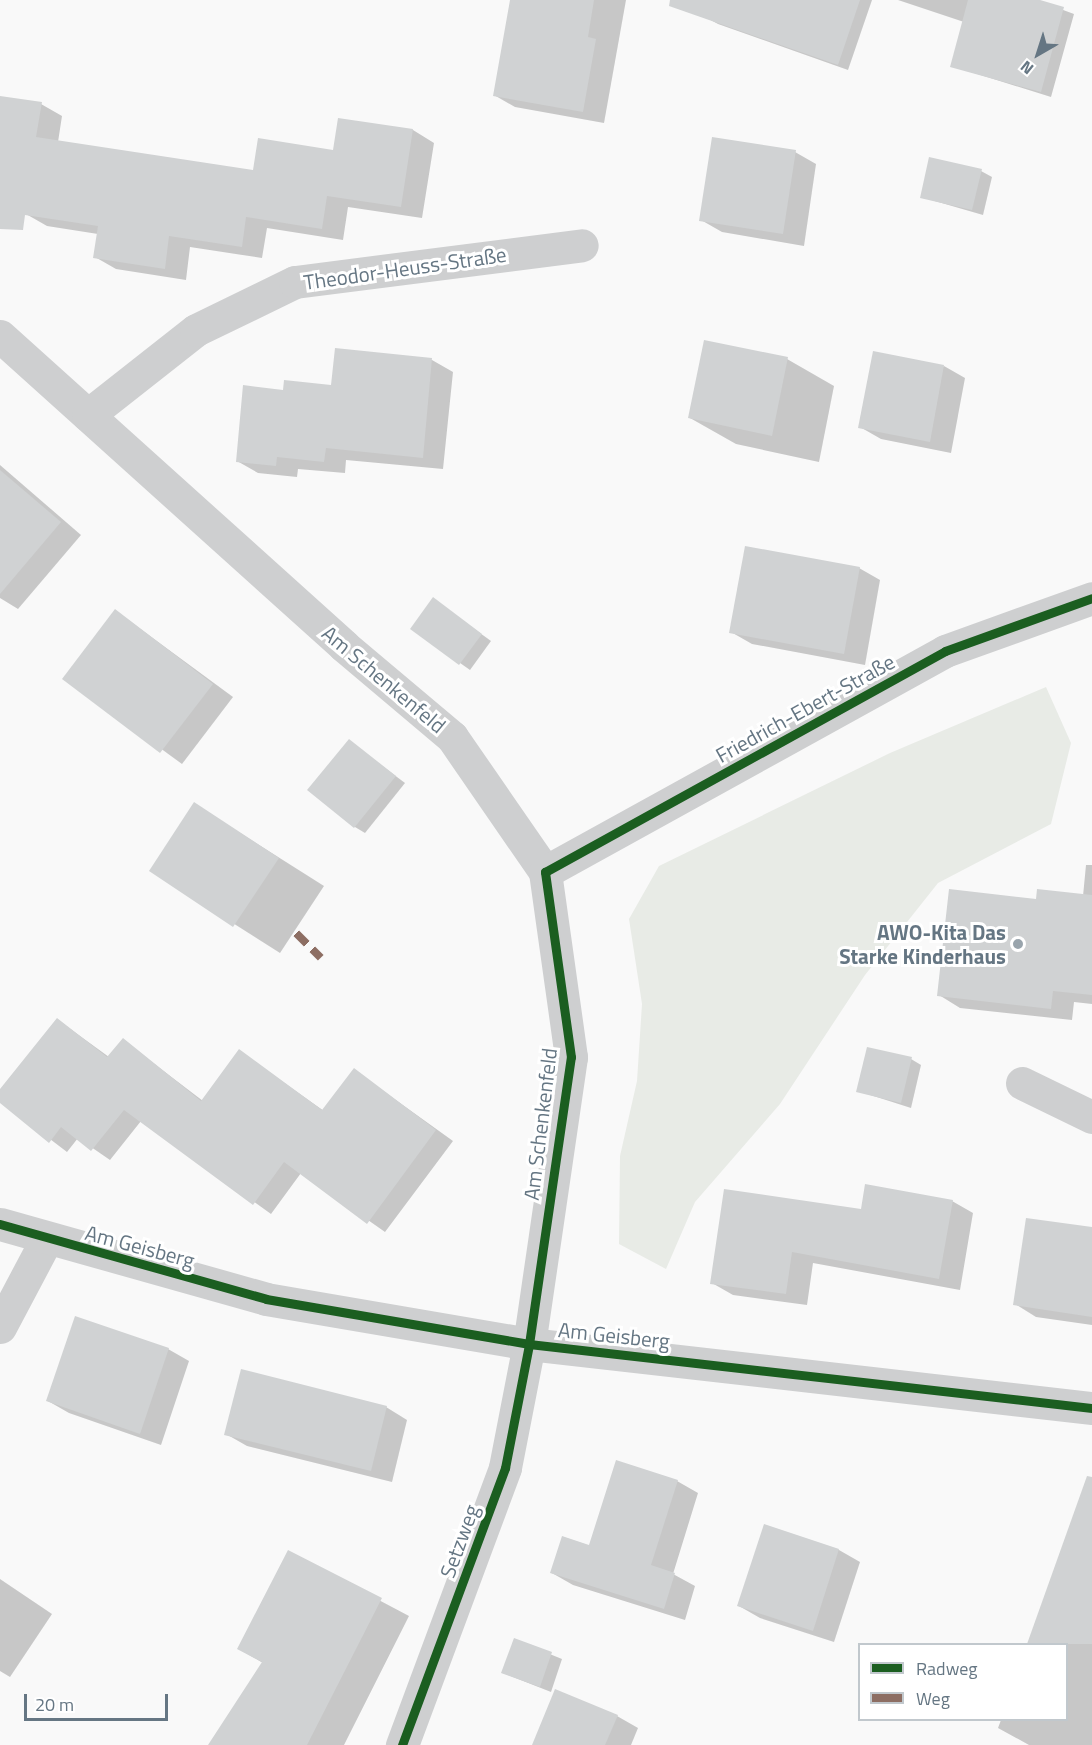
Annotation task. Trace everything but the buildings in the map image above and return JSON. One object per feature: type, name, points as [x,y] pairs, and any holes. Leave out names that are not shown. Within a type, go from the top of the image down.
[{"type":"street","name":"Theodor-Heuss-Straße","points":[[88,415],[196,330],[295,282],[582,245]]},
{"type":"street","name":"Am Schenkenfeld","points":[[0,336],[344,646],[452,736],[545,872],[571,1057],[529,1344]]},
{"type":"street","name":"Friedrich-Ebert-Straße","points":[[545,872],[945,651],[1092,598]]},
{"type":"street","points":[[1022,1083],[1092,1117]]},
{"type":"street","name":"Am Geisberg","points":[[0,1224],[46,1240],[266,1299],[529,1344],[1092,1408]]},
{"type":"street","points":[[0,1327],[46,1240]]},
{"type":"street","name":"Setzweg","points":[[402,1745],[505,1468],[529,1344]]},
{"type":"shaded area","points":[[1046,687],[1071,743],[1051,824],[938,883],[865,975],[780,1104],[695,1202],[666,1269],[619,1244],[620,1156],[637,1081],[642,1004],[629,919],[659,866],[890,753]]},
{"type":"marked path","points":[[296,933],[321,958]]},
{"type":"cycle path","points":[[402,1745],[505,1468],[529,1344],[571,1057],[545,872],[945,651],[1092,598]]},
{"type":"cycle path","points":[[0,1224],[266,1299],[529,1344],[1092,1408]]},
{"type":"place","name":"AWO-Kita Das Starke Kinderhaus","points":[[1018,944]]}]
